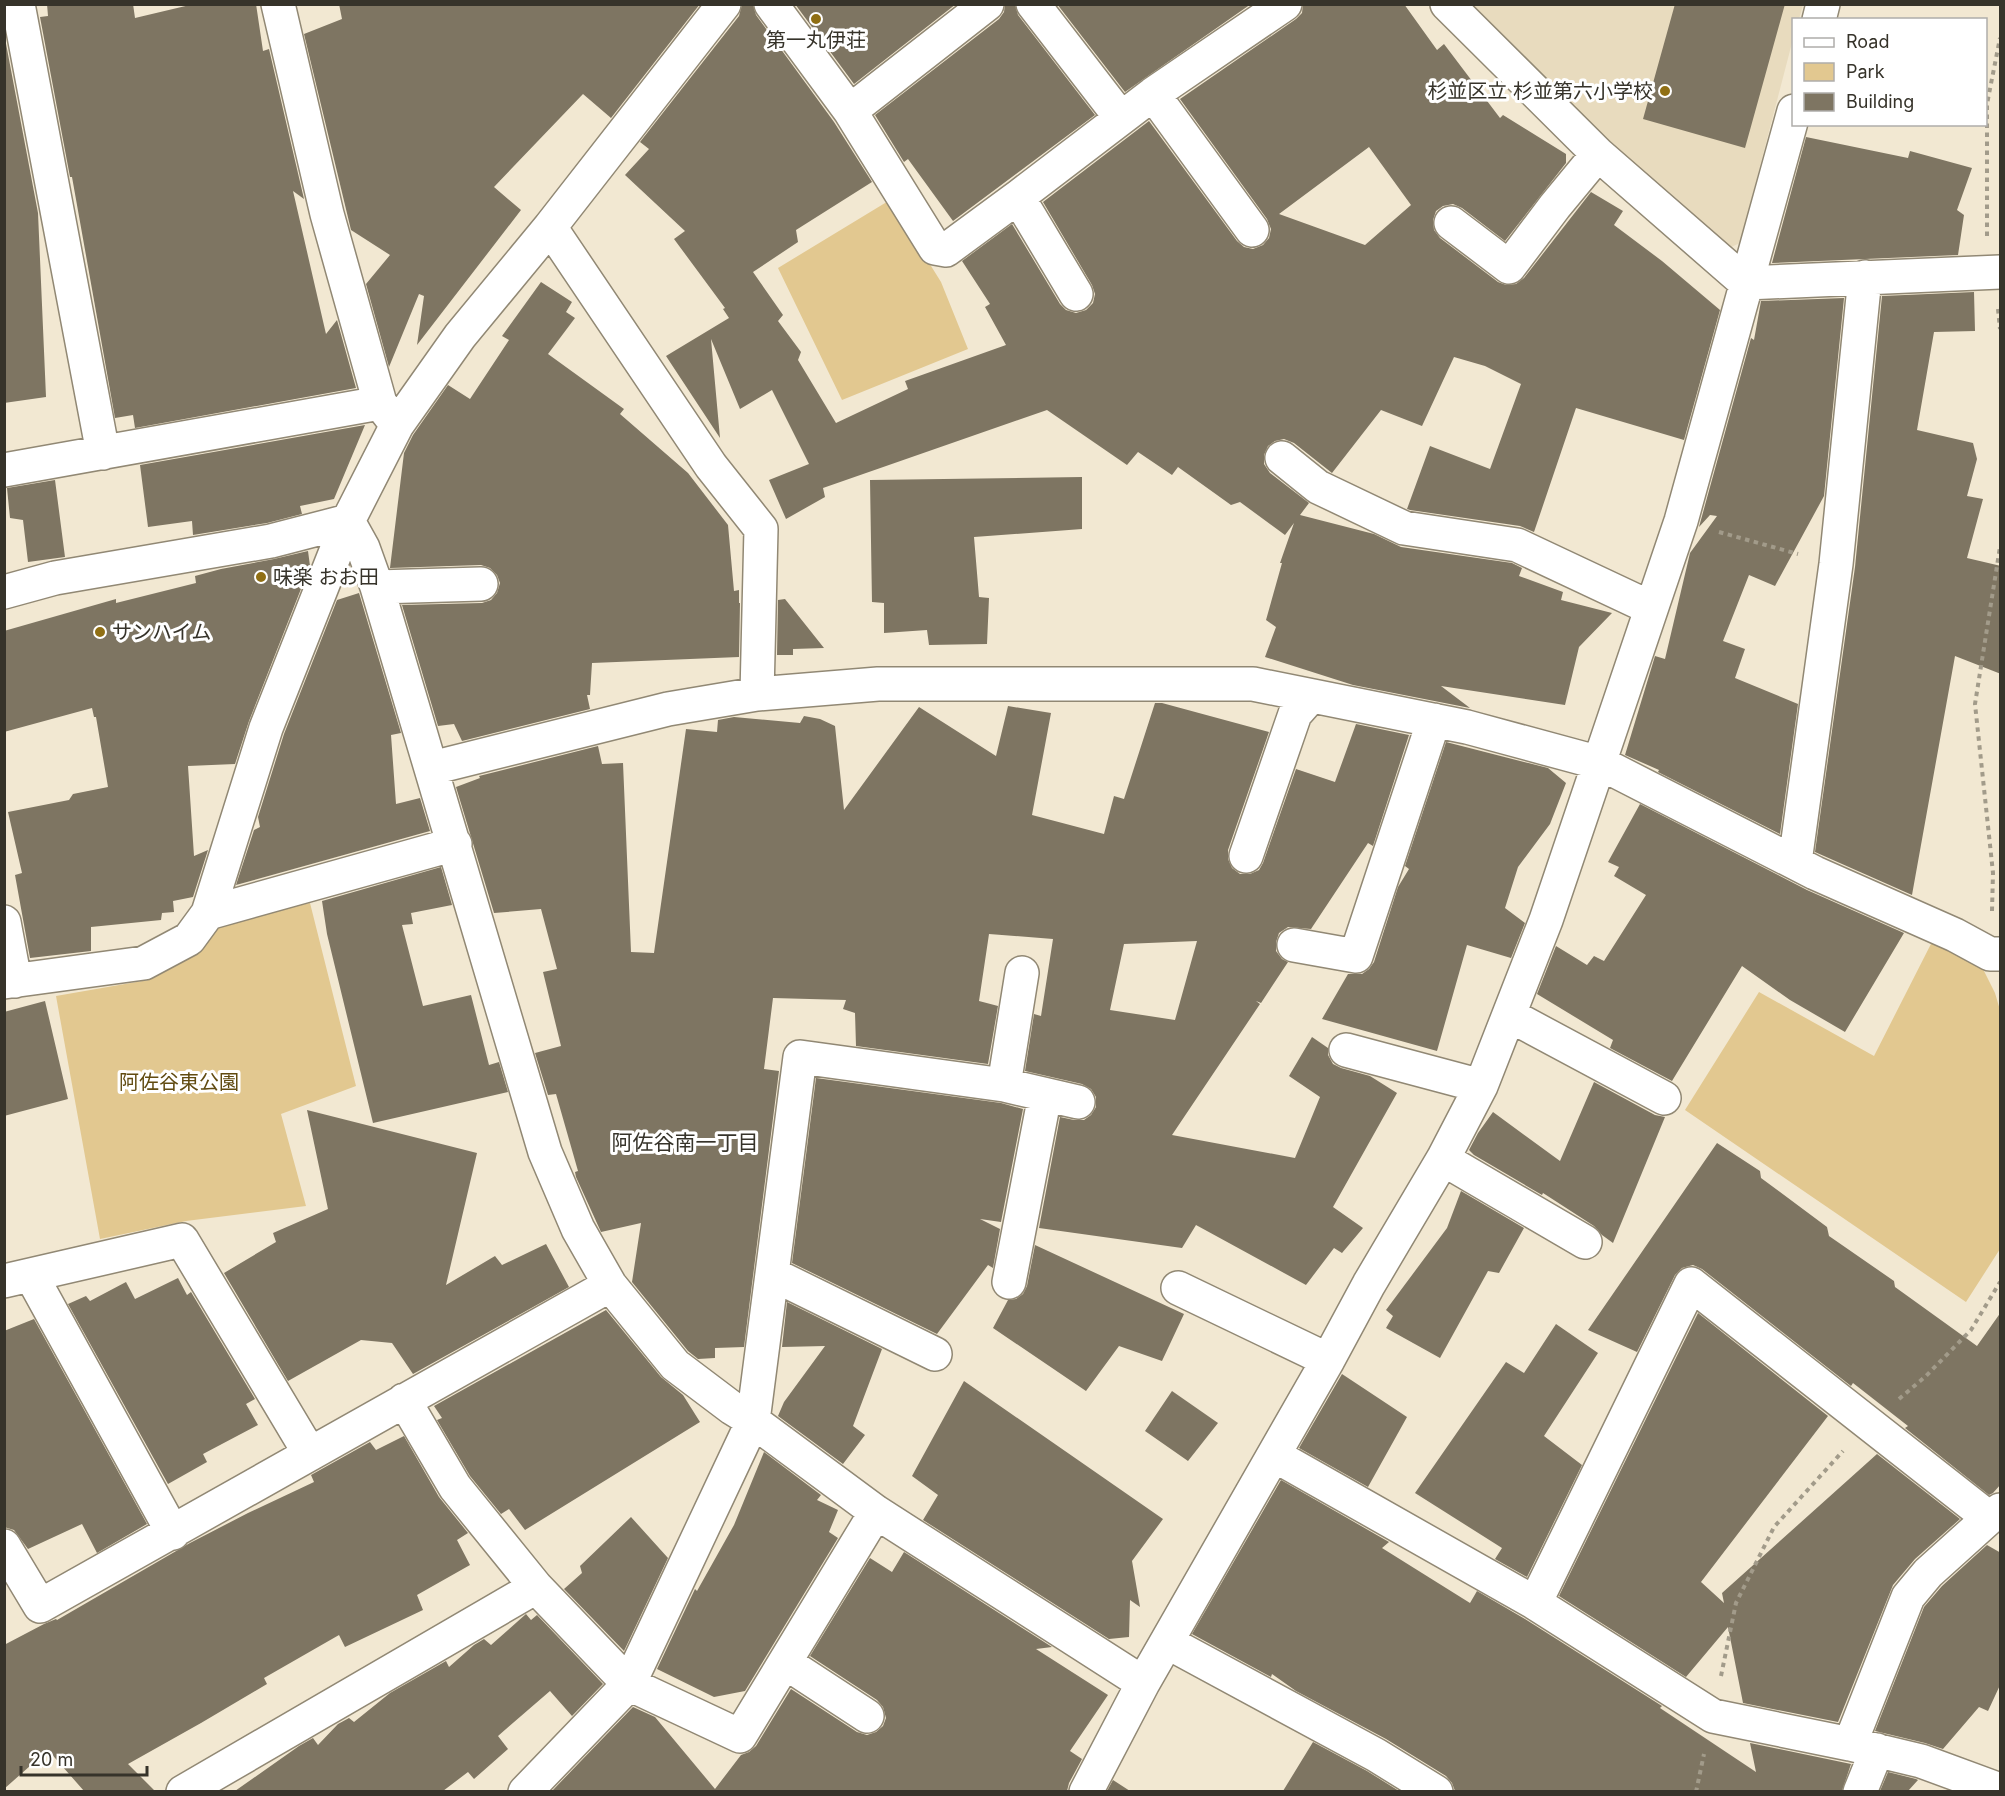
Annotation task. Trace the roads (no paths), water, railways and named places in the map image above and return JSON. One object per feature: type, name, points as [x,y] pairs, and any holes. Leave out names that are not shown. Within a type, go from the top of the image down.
[{"type":"street","points":[[18,4],[103,453]]},
{"type":"street","points":[[279,4],[327,214],[388,414]]},
{"type":"street","points":[[4,922],[10,981],[144,963],[189,939],[208,913],[266,728],[388,414],[460,336],[550,227],[724,4]]},
{"type":"street","points":[[771,4],[850,111],[935,248],[946,250],[1153,94],[1285,4]]},
{"type":"street","points":[[850,111],[987,4]]},
{"type":"street","points":[[1033,4],[1121,118]]},
{"type":"street","points":[[1447,4],[1598,154],[1746,282],[1997,273]]},
{"type":"street","points":[[1153,94],[1252,230]]},
{"type":"street","points":[[1086,1791],[1143,1683],[1369,1284],[1443,1160],[1481,1086],[1546,920],[1681,521],[1792,118]]},
{"type":"street","points":[[1451,223],[1509,267],[1598,154]]},
{"type":"street","points":[[1018,197],[1076,294]]},
{"type":"street","points":[[550,227],[711,466],[761,529],[757,694]]},
{"type":"street","points":[[1795,862],[1836,564],[1865,277]]},
{"type":"street","points":[[4,470],[146,443],[388,414]]},
{"type":"street","points":[[1282,458],[1318,487],[1404,528],[1517,545],[1651,608]]},
{"type":"street","points":[[348,521],[363,548],[377,587],[545,1152],[578,1229],[610,1285],[675,1365],[732,1408],[876,1512],[1143,1683]]},
{"type":"street","points":[[5,592],[55,578],[271,541],[348,521]]},
{"type":"street","points":[[377,587],[481,584]]},
{"type":"street","points":[[432,768],[668,709],[757,694],[878,684],[1253,684],[1434,720],[1600,763],[1815,873],[1955,935],[1997,960]]},
{"type":"street","points":[[1246,856],[1295,714],[1311,696]]},
{"type":"street","points":[[1294,945],[1356,956],[1434,720]]},
{"type":"street","points":[[208,913],[455,844]]},
{"type":"street","points":[[1004,1085],[1022,973]]},
{"type":"street","points":[[1509,1015],[1664,1098]]},
{"type":"street","points":[[1346,1050],[1481,1086]]},
{"type":"street","points":[[525,1791],[629,1684],[753,1421],[800,1057],[1004,1085],[1078,1102]]},
{"type":"street","points":[[1009,1282],[1045,1095]]},
{"type":"street","points":[[1443,1160],[1585,1242]]},
{"type":"street","points":[[173,1533],[18,1278],[182,1240],[310,1454]]},
{"type":"street","points":[[772,1274],[935,1354]]},
{"type":"street","points":[[1534,1603],[1691,1284],[1870,1423],[1995,1514],[1928,1573],[1908,1597],[1864,1747],[1860,1791]]},
{"type":"street","points":[[4,1546],[40,1606],[610,1285]]},
{"type":"street","points":[[1178,1288],[1328,1360]]},
{"type":"street","points":[[404,1400],[455,1487],[536,1587],[629,1684],[740,1736],[876,1512]]},
{"type":"street","points":[[1274,1455],[1534,1603],[1713,1716],[1921,1761],[2001,1791]]},
{"type":"street","points":[[183,1791],[536,1587]]},
{"type":"street","points":[[1167,1641],[1376,1755],[1436,1791]]},
{"type":"street","points":[[786,1663],[867,1716]]},
{"type":"place","name":"第一丸伊荘","points":[[816,19]]},
{"type":"place","name":"杉並区立 杉並第六小学校","points":[[1665,91]]},
{"type":"place","name":"味楽 おお田","points":[[261,577]]},
{"type":"place","name":"サンハイム","points":[[100,632]]},
{"type":"district","name":"阿佐谷南一丁目","points":[[685,1143]]},
{"type":"park label","name":"阿佐谷東公園","points":[[179,1082]]}]
